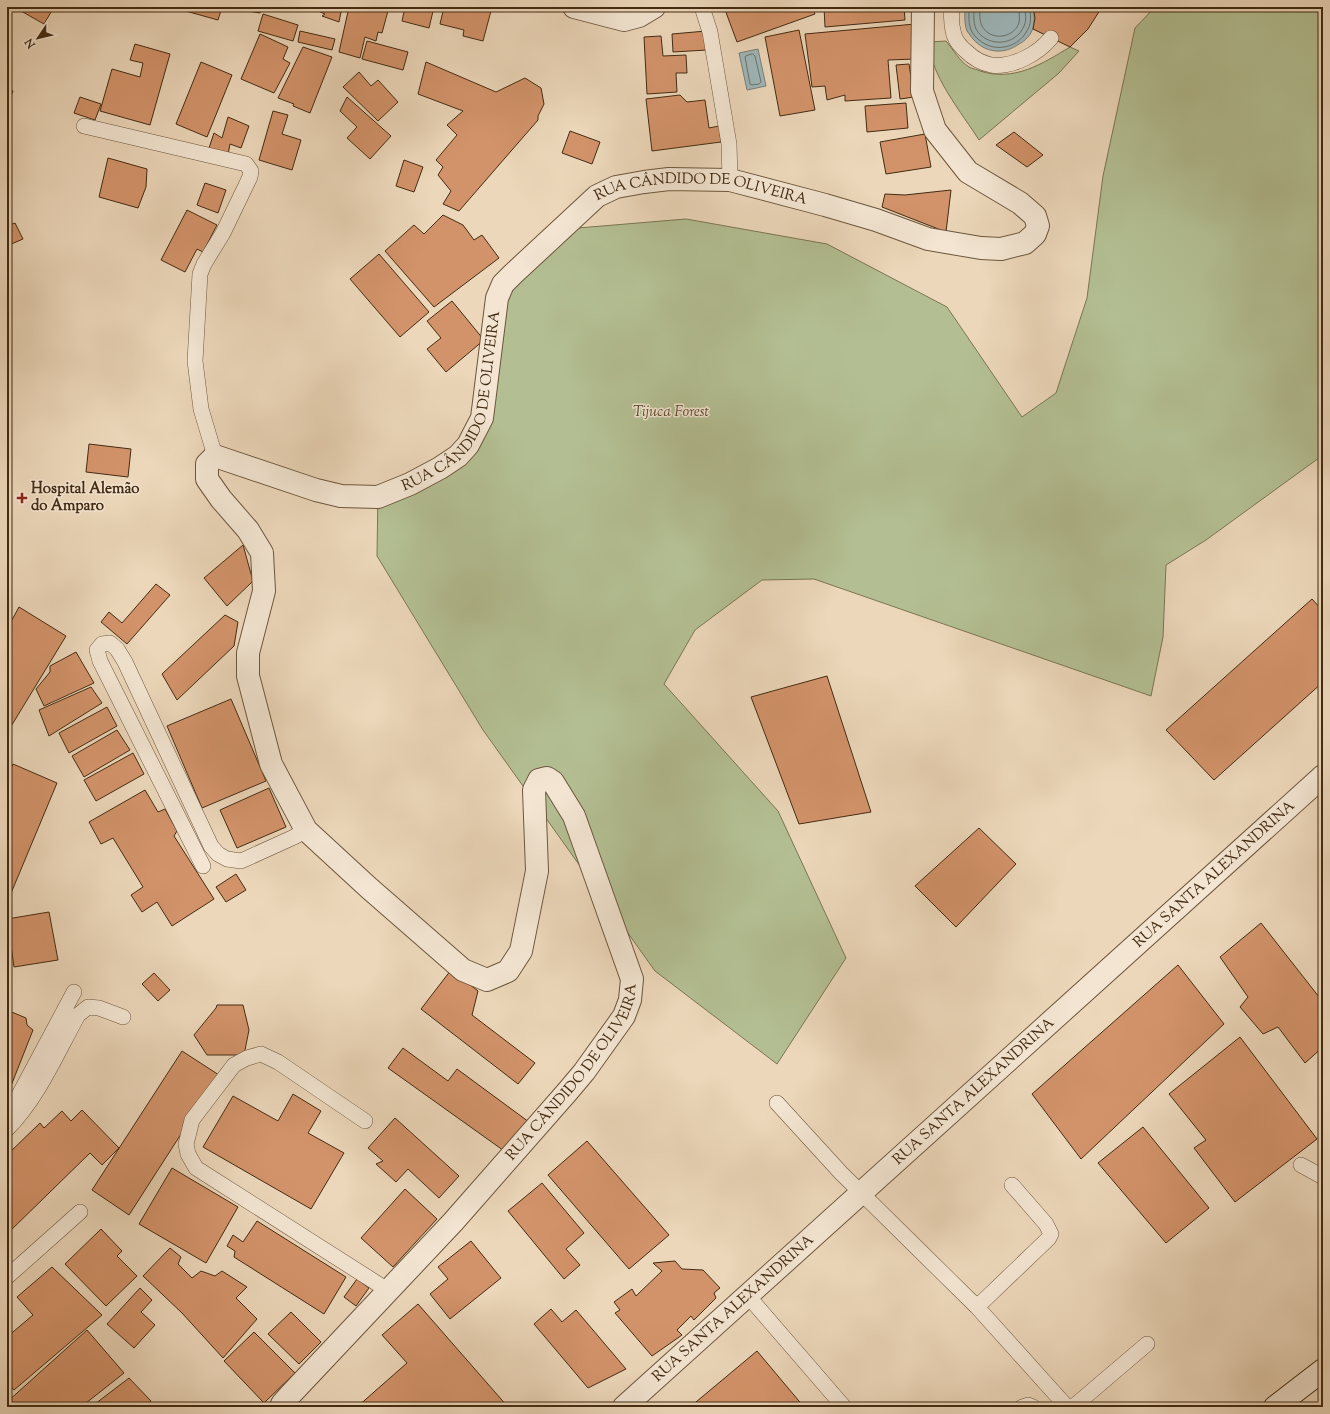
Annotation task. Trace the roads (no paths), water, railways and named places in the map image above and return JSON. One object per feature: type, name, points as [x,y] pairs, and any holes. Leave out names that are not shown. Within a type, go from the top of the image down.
[{"type":"street","points":[[574,7],[624,20],[639,16],[654,7]]},
{"type":"street","name":"RUA CÂNDIDO DE OLIVEIRA","points":[[282,1407],[282,1404],[290,1395],[453,1222],[584,1072],[624,1016],[630,1000],[632,979],[574,816],[553,782],[547,778],[539,780],[534,790],[537,871],[521,951],[508,971],[486,980],[463,970],[369,888],[306,830],[271,764],[248,676],[248,653],[264,591],[262,553],[248,530],[221,499],[208,479],[207,464],[215,456],[316,490],[341,496],[378,497],[410,484],[440,468],[458,456],[468,445],[482,418],[497,298],[503,284],[597,196],[616,187],[644,182],[669,180],[730,180],[869,217],[928,239],[973,247],[1001,249],[1024,243],[1035,234],[1038,226],[1035,216],[1020,203],[968,172],[935,130],[922,91],[923,7]]},
{"type":"street","name":"RUA SANTA ALEXANDRINA","points":[[624,1407],[1323,776]]},
{"type":"street","points":[[1275,1407],[1323,1370]]},
{"type":"lane","points":[[702,7],[710,32],[729,144],[730,180]]},
{"type":"lane","points":[[952,7],[951,19],[954,36],[973,58],[990,65],[1018,61],[1033,54],[1051,38]]},
{"type":"lane","points":[[84,126],[246,164],[251,171],[250,177],[223,233],[204,264],[200,274],[194,361],[201,409],[215,456]]},
{"type":"lane","points":[[203,866],[100,661],[97,650],[102,644],[110,643],[117,649],[125,662],[211,846],[218,854],[227,859],[241,861],[306,830]]},
{"type":"lane","points":[[7,1114],[74,992]]},
{"type":"lane","points":[[7,1129],[20,1117],[39,1086],[78,1014],[88,1006],[99,1008],[123,1017]]},
{"type":"lane","points":[[364,1121],[278,1062],[261,1054],[248,1058],[234,1065],[192,1120],[186,1144],[188,1154],[196,1168],[388,1291]]},
{"type":"lane","points":[[777,1104],[841,1173],[862,1192],[977,1307],[1067,1407]]},
{"type":"lane","points":[[1300,1164],[1323,1177]]},
{"type":"lane","points":[[977,1307],[1049,1238],[1051,1234],[1046,1224],[1012,1185]]},
{"type":"lane","points":[[7,1277],[80,1212]]},
{"type":"lane","points":[[748,1296],[844,1407]]},
{"type":"lane","points":[[1073,1407],[1147,1344]]},
{"type":"lane","points":[[1022,1407],[1028,1405],[1033,1407]]},
{"type":"water","points":[[965,7],[1033,7],[1033,28],[1026,39],[1013,48],[1001,51],[989,50],[978,44],[967,31],[965,22]]},
{"type":"water","points":[[758,49],[766,86],[747,90],[739,53]]},
{"type":"place","name":"Hospital Alemão do Amparo","points":[[22,498]]},
{"type":"park label","name":"Tijuca Forest","points":[[671,412]]}]
